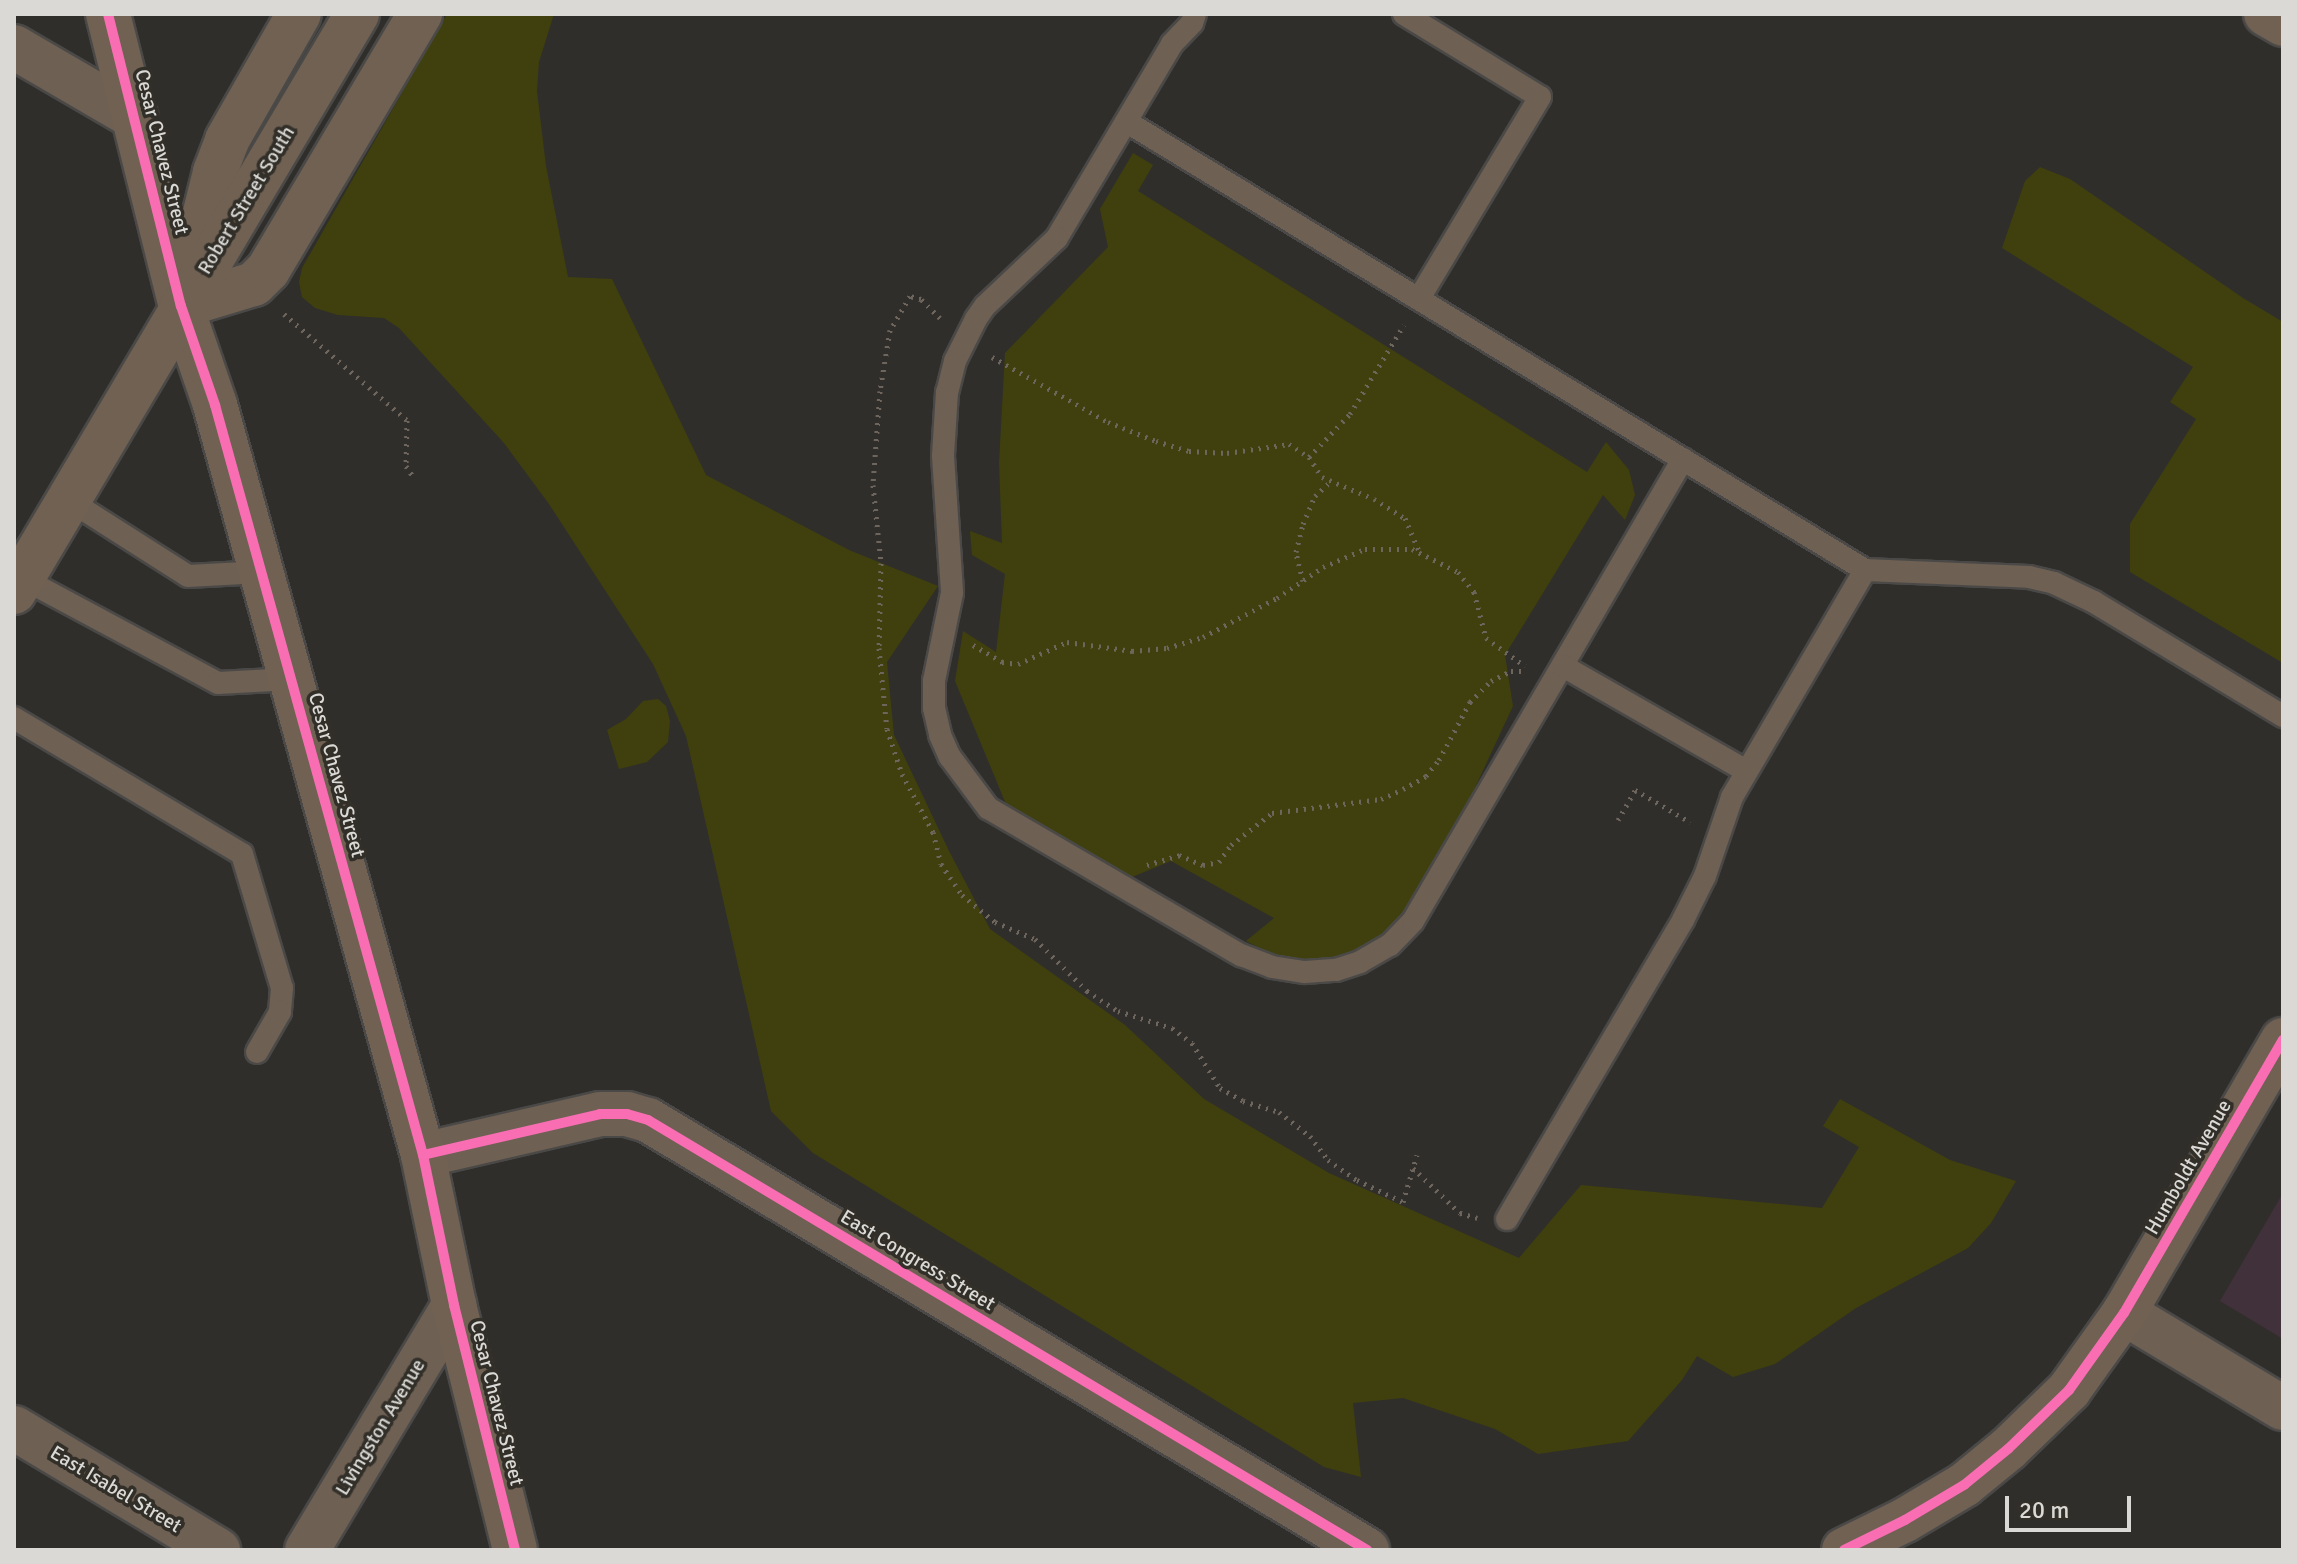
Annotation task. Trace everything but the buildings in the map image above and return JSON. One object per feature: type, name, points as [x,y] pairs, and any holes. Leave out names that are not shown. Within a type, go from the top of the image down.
[{"type":"main road","name":"Cesar Chavez Street","points":[[108,14],[181,306],[215,405],[423,1155],[454,1305],[515,1550]]},
{"type":"main road","points":[[181,306],[215,172],[227,140],[299,14]]},
{"type":"main road","name":"Robert Street South","points":[[18,585],[357,14]]},
{"type":"main road","points":[[181,306],[254,284],[268,270],[420,14]]},
{"type":"main road","points":[[2266,14],[2283,24]]},
{"type":"main road","name":"Humboldt Avenue","points":[[1844,1550],[1932,1506],[1989,1466],[2069,1390],[2124,1313],[2283,1040]]},
{"type":"street","points":[[14,47],[136,118]]},
{"type":"street","name":"East Congress Street","points":[[423,1155],[600,1114],[627,1114],[648,1120],[1367,1550]]},
{"type":"street","name":"Livingston Avenue","points":[[307,1550],[454,1305]]},
{"type":"street","points":[[2124,1313],[2283,1408]]},
{"type":"street","name":"East Isabel Street","points":[[14,1428],[218,1550]]},
{"type":"lane","points":[[1172,44],[1180,14]]},
{"type":"lane","points":[[1195,14],[1192,23],[1172,44],[1057,238],[985,306],[963,341],[947,392],[943,456],[952,593],[934,681],[940,735],[966,783],[988,808],[1241,955],[1272,967],[1320,971],[1360,962],[1390,945],[1413,921],[1683,459]]},
{"type":"lane","points":[[1404,14],[1540,97],[1420,297]]},
{"type":"lane","points":[[1127,122],[1420,297],[1865,570],[2029,577],[2054,583],[2094,602],[2283,716]]},
{"type":"lane","points":[[67,499],[188,576],[262,572]]},
{"type":"lane","points":[[1507,1219],[1683,920],[1705,876],[1732,797],[1865,570]]},
{"type":"lane","points":[[18,585],[218,683],[292,679]]},
{"type":"lane","points":[[1563,666],[1746,771]]},
{"type":"lane","points":[[14,718],[242,854],[282,988],[280,1012],[257,1052]]},
{"type":"path","points":[[1417,1155],[1403,1202],[1357,1180],[1328,1160],[1310,1136],[1279,1112],[1243,1101],[1220,1088],[1192,1043],[1172,1028],[1118,1011],[1087,991],[1035,939],[995,922],[962,895],[941,864],[933,832],[902,774],[887,729],[879,648],[881,563],[873,485],[880,391],[890,330],[910,296],[921,299],[963,341],[1073,404],[1156,441],[1189,451],[1227,453],[1289,444],[1309,457],[1322,477],[1374,499],[1405,518],[1420,553]]},
{"type":"path","points":[[1309,457],[1350,414],[1420,297]]},
{"type":"path","points":[[275,306],[407,420],[406,466],[414,478]]},
{"type":"path","points":[[1303,581],[1296,552],[1303,524],[1315,496],[1331,481]]},
{"type":"path","points":[[966,650],[966,641],[1002,662],[1018,664],[1067,642],[1132,651],[1167,648],[1203,637],[1323,567],[1365,549],[1420,553],[1458,572],[1474,592],[1486,638],[1534,671],[1511,671],[1491,681],[1470,702],[1439,760],[1426,776],[1403,789],[1381,799],[1272,813],[1241,836],[1219,862],[1203,865],[1179,855],[1139,867]]},
{"type":"path","points":[[1618,820],[1635,790],[1691,823],[1688,835]]},
{"type":"path","points":[[1413,1168],[1460,1213],[1483,1220]]},
{"type":"shaded area","points":[[447,14],[554,14],[539,62],[537,91],[546,166],[568,277],[612,279],[706,475],[849,550],[938,586],[887,662],[894,735],[949,851],[990,929],[1125,1025],[1204,1099],[1329,1173],[1519,1258],[1581,1185],[1822,1208],[1859,1147],[1823,1126],[1840,1099],[1950,1160],[2016,1181],[1991,1223],[1968,1248],[1856,1308],[1775,1364],[1733,1377],[1697,1356],[1682,1380],[1628,1441],[1538,1454],[1495,1429],[1403,1398],[1353,1403],[1361,1477],[1324,1467],[813,1153],[771,1111],[686,736],[653,664],[549,504],[504,443],[399,328],[384,318],[338,315],[315,308],[302,297],[299,282],[302,268]]},
{"type":"shaded area","points":[[1133,153],[1153,165],[1138,191],[1587,472],[1606,442],[1629,470],[1635,495],[1625,520],[1603,495],[1505,655],[1513,706],[1413,921],[1390,945],[1305,972],[1246,941],[1274,918],[1171,861],[1132,877],[1006,804],[955,681],[963,631],[996,652],[1005,574],[972,555],[970,531],[1002,543],[999,463],[1005,353],[1108,247],[1100,209]]},
{"type":"shaded area","points":[[2040,167],[2070,179],[2283,322],[2283,663],[2130,572],[2130,524],[2196,419],[2170,402],[2193,367],[2002,248],[2025,181]]},
{"type":"shaded area","points":[[658,699],[666,706],[670,721],[668,742],[647,762],[619,769],[607,730],[626,719],[643,701]]},
{"type":"shaded area","points":[[2283,1193],[2283,1339],[2220,1301]]},
{"type":"cycle path","points":[[108,14],[181,306],[215,405],[423,1155],[454,1305],[515,1550]]},
{"type":"cycle path","points":[[1844,1550],[1905,1520],[1964,1485],[2008,1449],[2069,1390],[2124,1313],[2283,1040]]},
{"type":"cycle path","points":[[423,1155],[600,1114],[627,1114],[648,1120],[1367,1550]]}]
